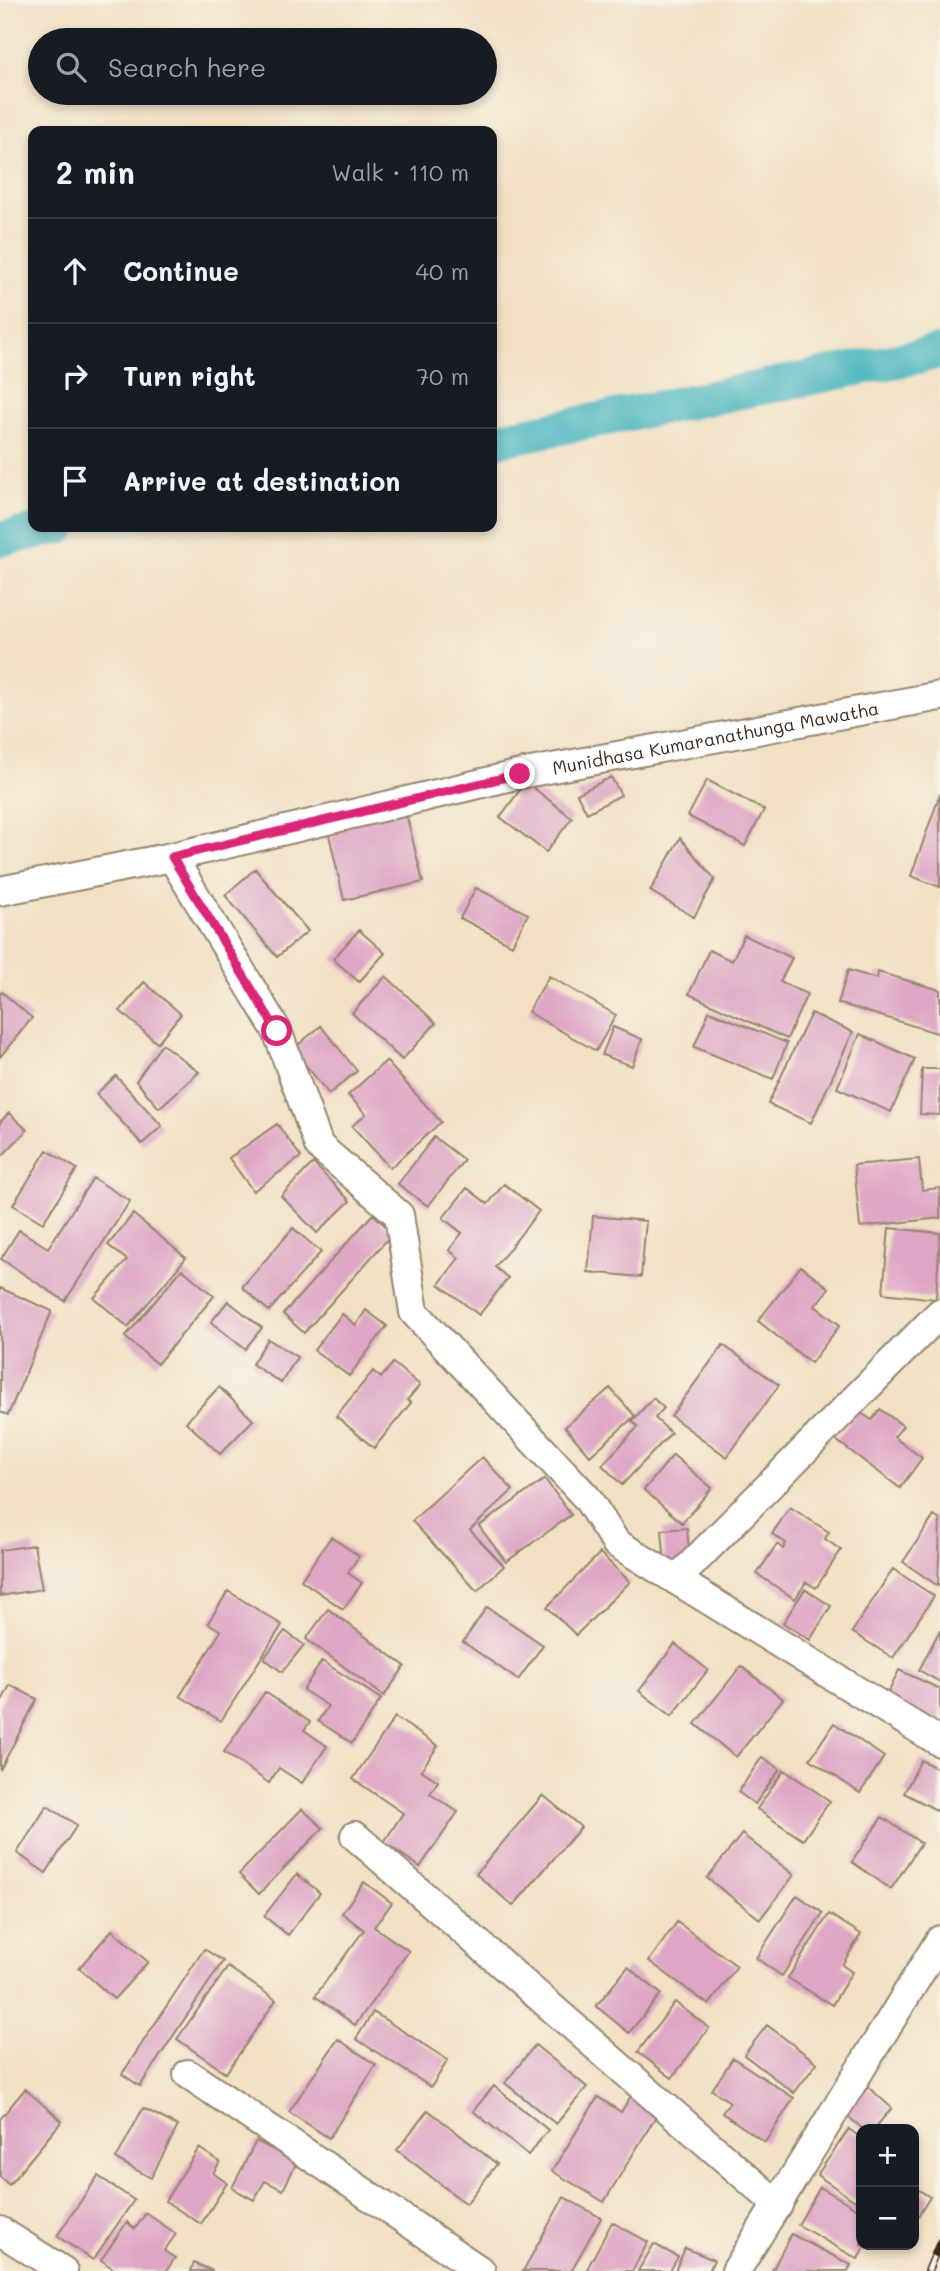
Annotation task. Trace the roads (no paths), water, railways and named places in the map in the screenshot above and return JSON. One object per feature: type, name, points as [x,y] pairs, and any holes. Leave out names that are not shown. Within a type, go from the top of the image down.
[{"type":"street","name":"Munidhasa Kumaranathunga Mawatha","points":[[0,891],[172,857],[520,774],[940,696]]},
{"type":"street","points":[[172,857],[277,1031],[318,1146],[399,1215],[414,1312],[587,1498],[616,1543],[940,1742]]},
{"type":"street","points":[[676,1580],[940,1313]]},
{"type":"street","points":[[355,1836],[778,2205]]},
{"type":"street","points":[[736,2271],[940,1940]]},
{"type":"street","points":[[188,2074],[481,2271]]},
{"type":"street","points":[[0,2231],[63,2271]]},
{"type":"waterway","points":[[497,440],[940,352]]},
{"type":"waterway","points":[[0,539],[35,532]]},
{"type":"railway","points":[[928,2271],[940,2242]]}]
